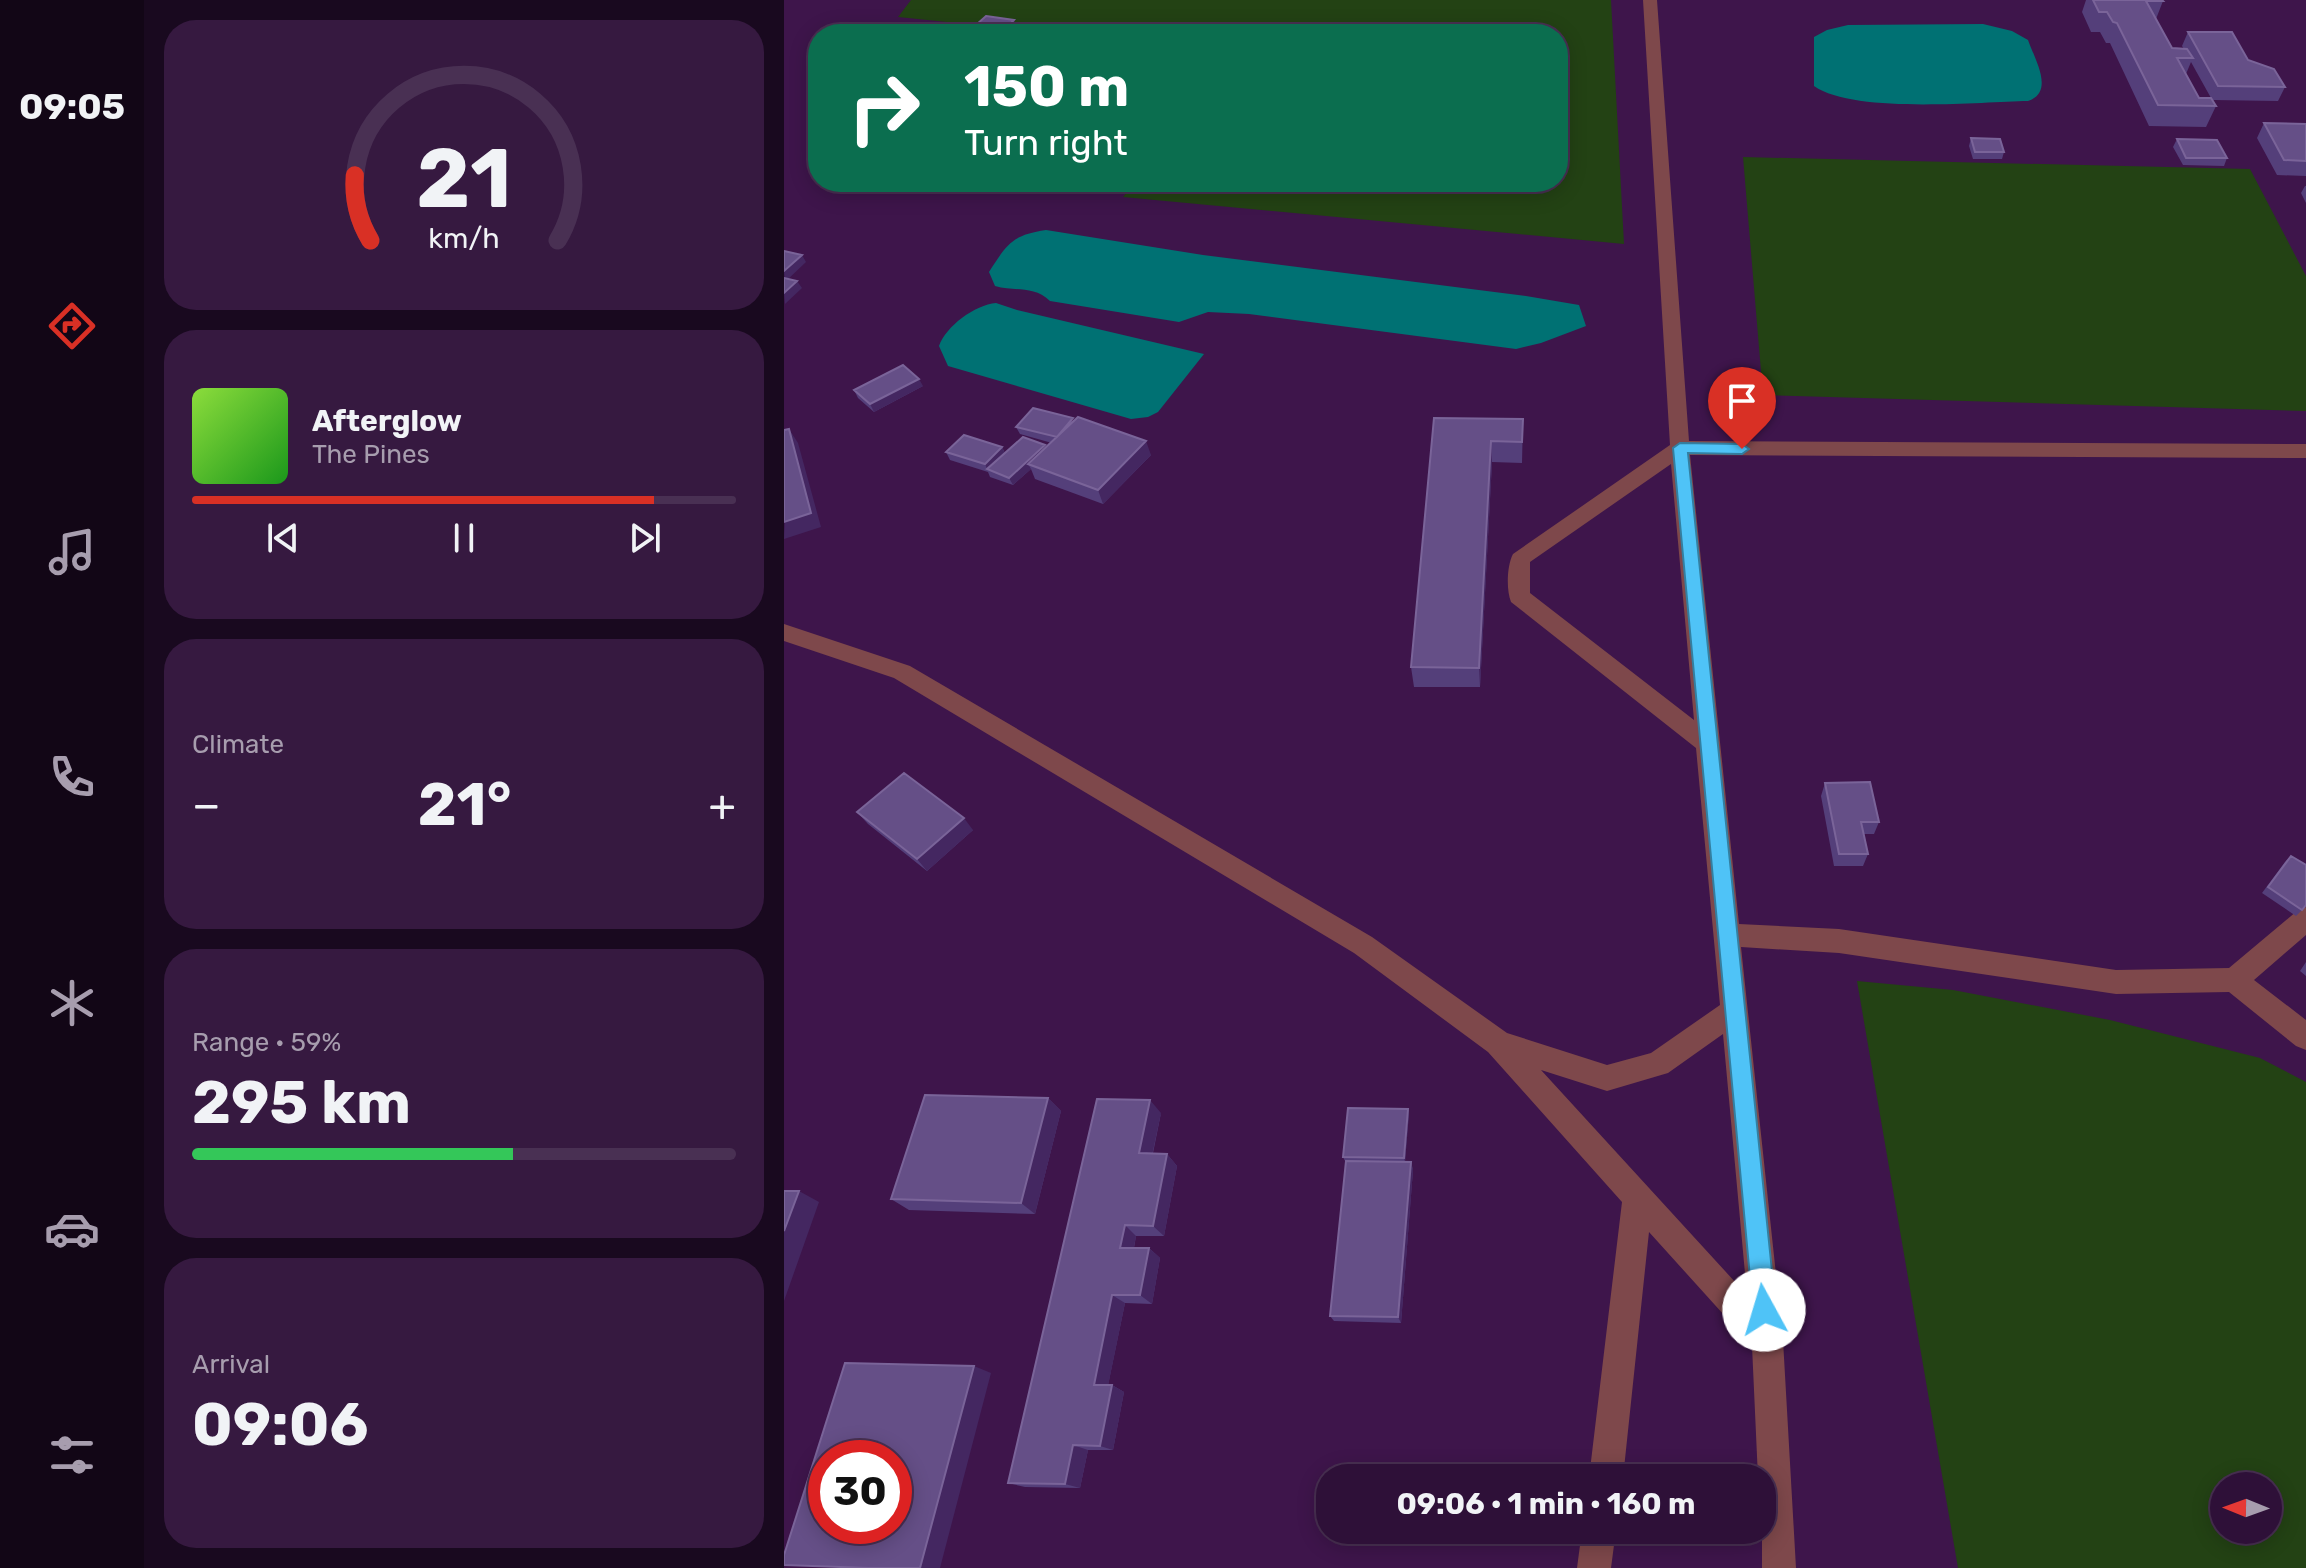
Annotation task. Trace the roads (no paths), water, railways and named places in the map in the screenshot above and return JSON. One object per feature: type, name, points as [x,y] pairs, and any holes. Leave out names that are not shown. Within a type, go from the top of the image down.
[{"type":"street","points":[[1650,0],[1680,448],[1767,1340],[1779,1568]]},
{"type":"street","points":[[1708,744],[1519,596],[1520,559],[1680,448],[2306,451]]},
{"type":"street","points":[[784,632],[902,672],[1363,945],[1498,1043],[1767,1340]]},
{"type":"street","points":[[1727,935],[1839,941],[2116,982],[2234,980],[2306,919]]},
{"type":"street","points":[[2234,980],[2306,1037]]},
{"type":"street","points":[[1498,1043],[1607,1078],[1658,1064],[1735,1010]]},
{"type":"street","points":[[1608,1464],[1638,1196]]},
{"type":"street","points":[[1594,1568],[1597,1544]]}]
